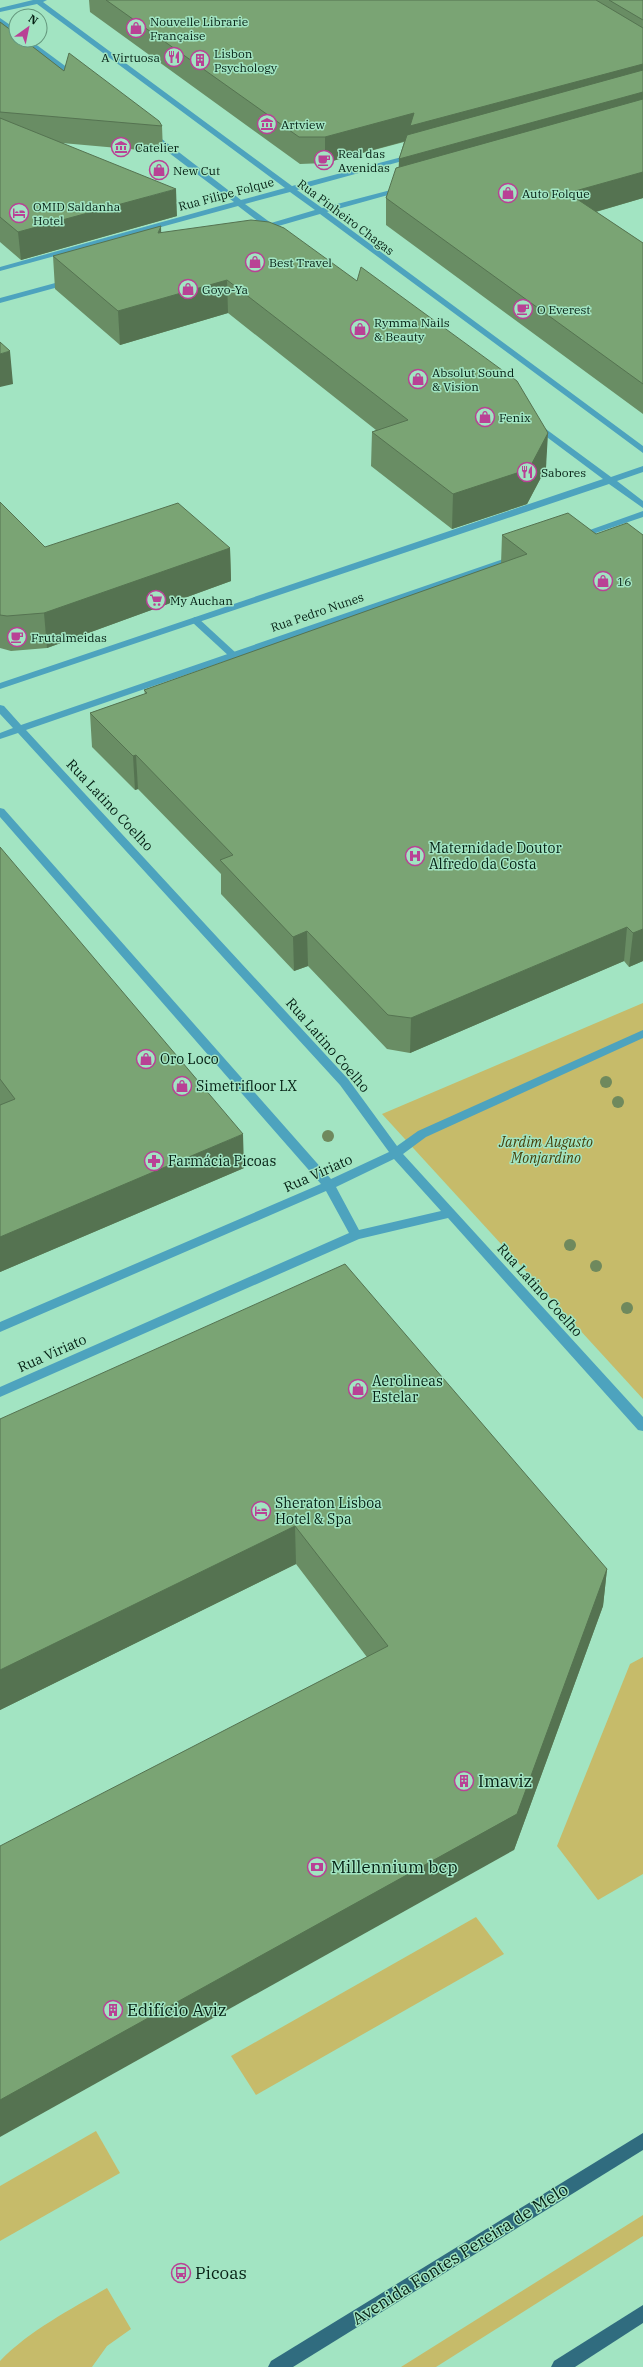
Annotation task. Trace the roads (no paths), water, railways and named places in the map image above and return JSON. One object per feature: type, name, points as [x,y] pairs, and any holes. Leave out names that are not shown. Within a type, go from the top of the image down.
[{"type":"main road","name":"Avenida Fontes Pereira de Melo","points":[[277,2367],[643,2141]]},
{"type":"main road","points":[[560,2367],[643,2313]]},
{"type":"street","points":[[0,10],[40,0]]},
{"type":"street","name":"Rua Pinheiro Chagas","points":[[40,0],[319,212],[643,450]]},
{"type":"street","points":[[36,48],[83,84]]},
{"type":"street","points":[[146,132],[281,234]]},
{"type":"street","name":"Rua Filipe Folque","points":[[0,269],[420,153]]},
{"type":"street","points":[[254,230],[415,185]]},
{"type":"street","points":[[0,301],[82,278]]},
{"type":"street","points":[[529,420],[643,505]]},
{"type":"street","points":[[0,686],[643,469]]},
{"type":"street","points":[[569,539],[643,514]]},
{"type":"street","name":"Rua Pedro Nunes","points":[[0,736],[524,555]]},
{"type":"street","points":[[195,620],[233,655]]},
{"type":"street","name":"Rua Latino Coelho","points":[[0,708],[344,1082],[396,1153],[643,1426]]},
{"type":"street","points":[[0,811],[329,1185],[356,1235]]},
{"type":"street","name":"Rua Viriato","points":[[0,1327],[329,1185],[396,1153],[422,1134],[643,1034]]},
{"type":"street","name":"Rua Viriato","points":[[0,1392],[356,1235],[450,1213]]},
{"type":"place","name":"Nouvelle Librarie Française","points":[[136,28]]},
{"type":"place","name":"A Virtuosa","points":[[174,57]]},
{"type":"place","name":"Lisbon Psychology","points":[[200,60]]},
{"type":"place","name":"Artview","points":[[267,124]]},
{"type":"place","name":"Catelier","points":[[121,147]]},
{"type":"place","name":"Real das Avenidas","points":[[324,160]]},
{"type":"place","name":"New Cut","points":[[159,170]]},
{"type":"place","name":"Auto Folque","points":[[508,193]]},
{"type":"place","name":"OMID Saldanha Hotel","points":[[19,213]]},
{"type":"place","name":"Best Travel","points":[[255,262]]},
{"type":"place","name":"Goyo-Ya","points":[[188,289]]},
{"type":"place","name":"O Everest","points":[[523,309]]},
{"type":"place","name":"Rymma Nails & Beauty","points":[[360,329]]},
{"type":"place","name":"Absolut Sound & Vision","points":[[418,379]]},
{"type":"place","name":"Fenix","points":[[485,417]]},
{"type":"place","name":"Sabores","points":[[527,472]]},
{"type":"place","name":"16","points":[[603,581]]},
{"type":"place","name":"My Auchan","points":[[156,600]]},
{"type":"place","name":"Frutalmeidas","points":[[17,637]]},
{"type":"place","name":"Maternidade Doutor Alfredo da Costa","points":[[415,856]]},
{"type":"place","name":"Oro Loco","points":[[146,1059]]},
{"type":"place","name":"Simetrifloor LX","points":[[182,1086]]},
{"type":"place","name":"Farmácia Picoas","points":[[154,1161]]},
{"type":"place","name":"Aerolineas Estelar","points":[[358,1389]]},
{"type":"place","name":"Sheraton Lisboa Hotel & Spa","points":[[261,1511]]},
{"type":"place","name":"Imaviz","points":[[464,1781]]},
{"type":"place","name":"Millennium bcp","points":[[317,1867]]},
{"type":"place","name":"Edifício Aviz","points":[[113,2010]]},
{"type":"place","name":"Picoas","points":[[181,2273]]},
{"type":"park label","name":"Jardim Augusto Monjardino","points":[[546,1150]]}]
